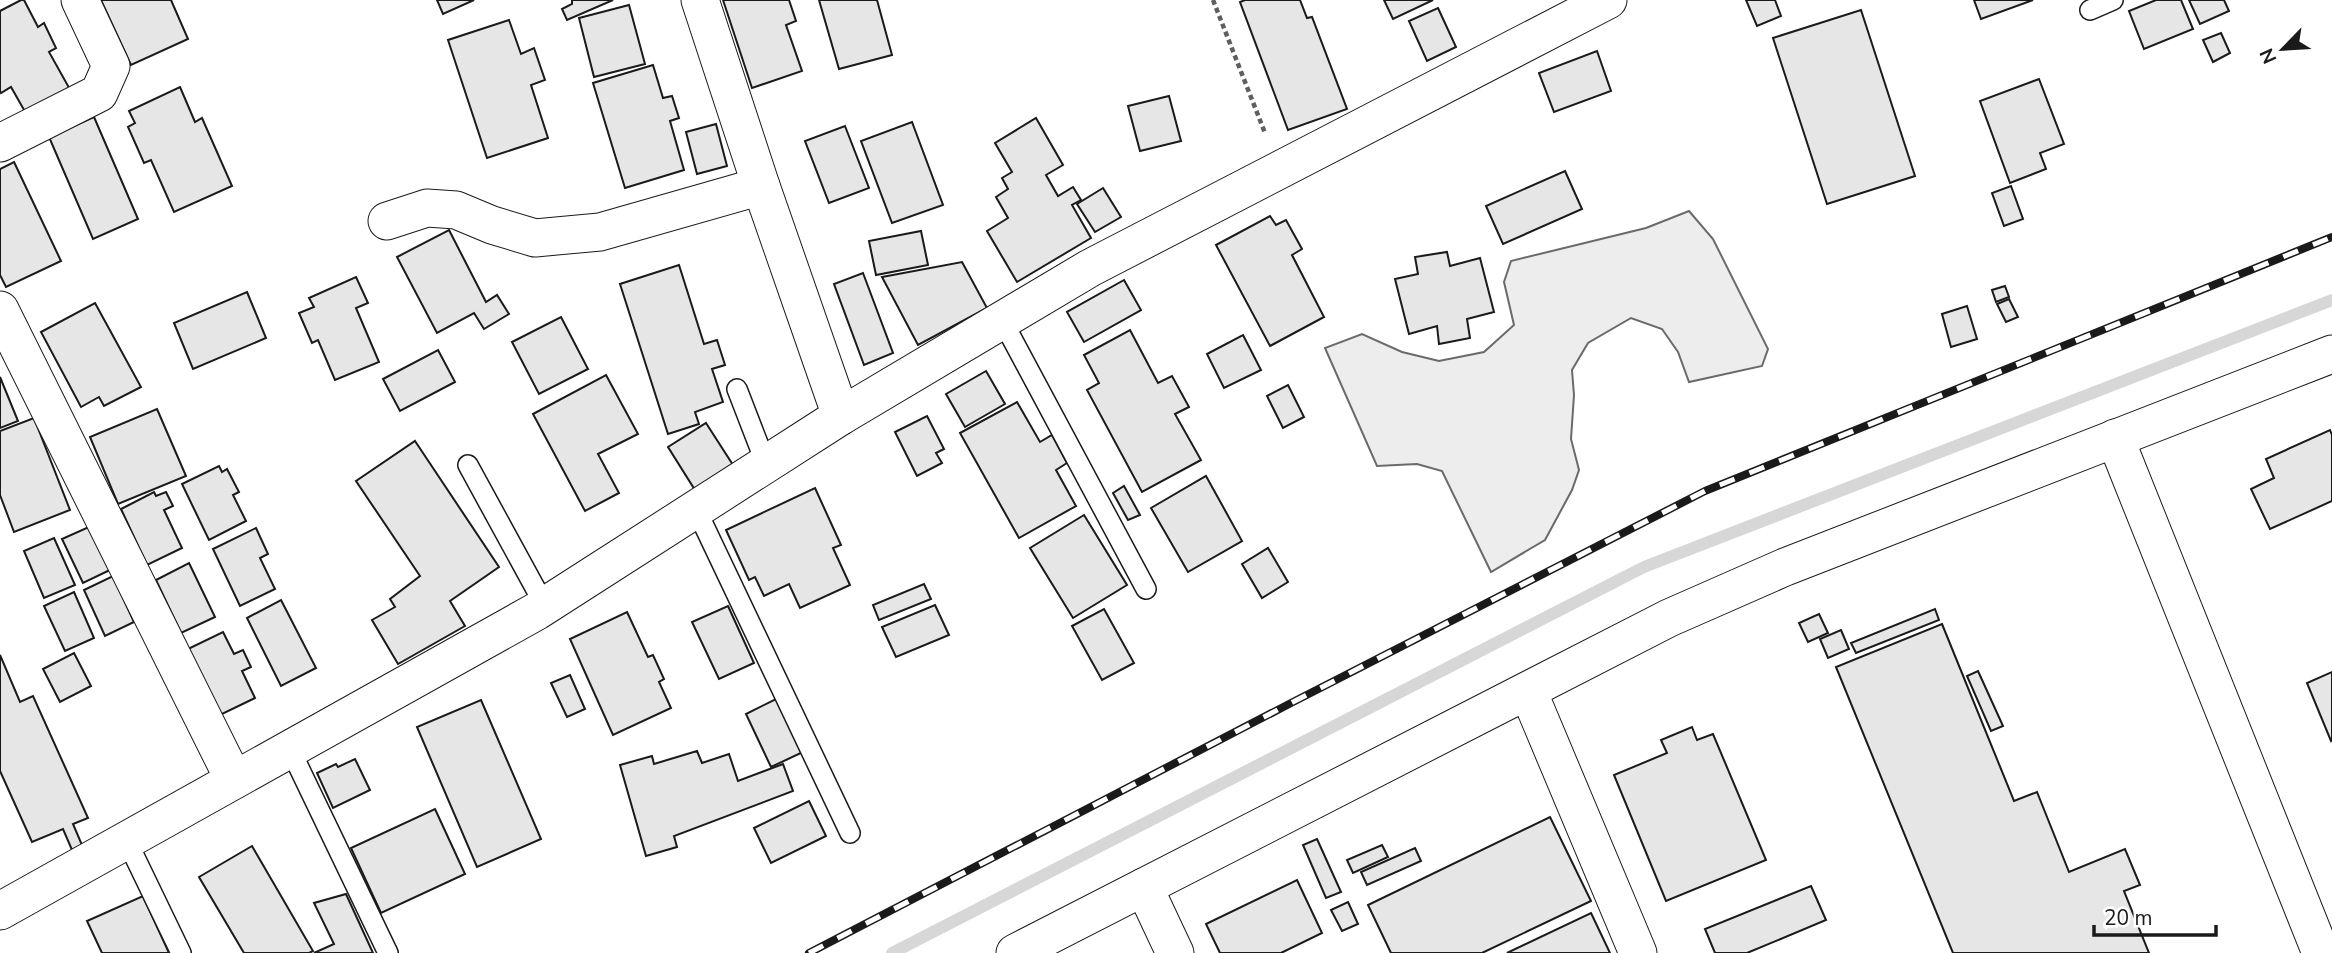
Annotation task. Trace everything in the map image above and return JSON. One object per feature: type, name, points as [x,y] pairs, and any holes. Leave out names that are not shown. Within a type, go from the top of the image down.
[{"type":"street","points":[[0,143],[99,93],[111,66],[80,0]]},
{"type":"street","points":[[700,0],[841,416]]},
{"type":"street","points":[[0,911],[545,606],[841,416],[1090,268],[1608,0]]},
{"type":"street","points":[[387,221],[427,208],[456,210],[492,225],[535,237],[600,232],[761,186]]},
{"type":"street","points":[[0,310],[234,780]]},
{"type":"street","points":[[1015,953],[1669,618],[1785,567],[2332,354]]},
{"type":"street","points":[[2115,438],[2321,953]]},
{"type":"street","points":[[1528,691],[1638,953]]},
{"type":"street","points":[[1144,887],[1175,953]]},
{"type":"lane","points":[[2090,10],[2113,0]]},
{"type":"lane","points":[[1002,320],[1146,589]]},
{"type":"lane","points":[[737,389],[766,464]]},
{"type":"lane","points":[[468,465],[545,606]]},
{"type":"lane","points":[[695,509],[849,833]]},
{"type":"lane","points":[[290,749],[388,953]]},
{"type":"lane","points":[[127,841],[181,953]]},
{"type":"path","points":[[1213,0],[1280,170]]},
{"type":"shaded area","points":[[1689,211],[1713,239],[1768,349],[1762,366],[1689,382],[1678,352],[1662,329],[1631,318],[1588,343],[1572,370],[1574,395],[1571,439],[1579,470],[1572,490],[1545,540],[1491,572],[1442,471],[1417,464],[1377,466],[1325,348],[1362,334],[1402,352],[1439,361],[1484,352],[1514,325],[1504,282],[1511,261],[1646,228]]},
{"type":"building","points":[[24,0],[38,27],[44,23],[56,48],[49,52],[72,93],[28,117],[11,87],[1,93],[0,91],[0,11]]},
{"type":"building","points":[[101,0],[171,0],[188,39],[131,65]]},
{"type":"building","points":[[437,0],[474,0],[443,14]]},
{"type":"building","points":[[572,0],[613,0],[567,20],[562,9],[572,4]]},
{"type":"building","points":[[723,0],[789,0],[796,21],[786,25],[802,71],[752,88]]},
{"type":"building","points":[[819,0],[877,0],[892,55],[839,69]]},
{"type":"building","points":[[1300,0],[1307,18],[1312,17],[1347,109],[1288,130],[1240,2]]},
{"type":"building","points":[[1384,0],[1433,0],[1393,19]]},
{"type":"building","points":[[1746,0],[1775,0],[1781,16],[1757,26]]},
{"type":"building","points":[[1974,0],[2033,0],[1981,19]]},
{"type":"building","points":[[2156,0],[2181,0],[2193,29],[2144,49],[2129,11]]},
{"type":"building","points":[[2189,0],[2224,0],[2229,11],[2200,24]]},
{"type":"building","points":[[629,5],[645,64],[594,77],[579,18]]},
{"type":"building","points":[[1438,8],[1456,47],[1427,61],[1409,21]]},
{"type":"building","points":[[1861,10],[1915,176],[1827,204],[1773,38]]},
{"type":"building","points":[[509,20],[521,54],[534,48],[545,80],[531,85],[548,138],[487,158],[448,40]]},
{"type":"building","points":[[2221,33],[2230,53],[2213,62],[2203,40]]},
{"type":"building","points":[[1597,51],[1611,91],[1554,112],[1539,73]]},
{"type":"building","points":[[653,65],[663,98],[672,96],[679,118],[670,121],[684,170],[625,188],[593,83]]},
{"type":"building","points":[[2039,79],[2064,144],[2040,153],[2046,169],[2010,183],[1980,101]]},
{"type":"building","points":[[180,87],[195,122],[202,118],[232,186],[174,212],[151,160],[144,163],[128,127],[135,123],[129,111]]},
{"type":"building","points":[[1169,96],[1181,141],[1140,151],[1128,106]]},
{"type":"building","points":[[94,117],[138,219],[93,239],[49,137]]},
{"type":"building","points":[[1036,118],[1063,165],[1046,175],[1058,196],[1073,187],[1081,200],[1072,205],[1091,238],[1017,282],[987,231],[1008,218],[996,197],[1008,189],[1002,178],[1012,172],[995,143]]},
{"type":"building","points":[[912,122],[943,205],[892,223],[861,141]]},
{"type":"building","points":[[716,124],[727,166],[697,174],[686,132]]},
{"type":"building","points":[[845,126],[869,188],[829,203],[805,141]]},
{"type":"building","points":[[14,162],[61,261],[6,287],[0,275],[0,169]]},
{"type":"building","points":[[1565,171],[1582,209],[1503,244],[1486,206]]},
{"type":"building","points":[[2011,186],[2023,219],[2004,226],[1992,193]]},
{"type":"building","points":[[1103,188],[1121,217],[1095,232],[1077,204]]},
{"type":"building","points":[[1270,216],[1276,225],[1286,220],[1302,249],[1292,255],[1324,317],[1270,346],[1216,245]]},
{"type":"building","points":[[449,230],[486,302],[497,295],[509,314],[484,329],[474,313],[437,333],[397,257]]},
{"type":"building","points":[[921,231],[928,265],[876,275],[869,241]]},
{"type":"building","points":[[1447,252],[1450,266],[1480,258],[1494,312],[1467,319],[1470,338],[1439,344],[1437,326],[1409,334],[1395,279],[1418,274],[1415,257]]},
{"type":"building","points":[[962,262],[987,308],[918,345],[882,277]]},
{"type":"building","points":[[679,265],[704,344],[717,340],[725,365],[712,369],[723,402],[695,412],[699,424],[668,434],[620,284]]},
{"type":"building","points":[[863,273],[893,353],[864,365],[834,284]]},
{"type":"building","points":[[356,277],[368,303],[356,308],[379,362],[335,380],[318,340],[312,343],[299,313],[314,307],[309,298]]},
{"type":"building","points":[[1124,280],[1141,310],[1084,342],[1067,312]]},
{"type":"building","points":[[2005,286],[2009,297],[1996,302],[1992,290]]},
{"type":"building","points":[[247,292],[266,338],[193,369],[174,323]]},
{"type":"building","points":[[2009,299],[2018,317],[2006,322],[1997,304]]},
{"type":"building","points":[[95,303],[141,387],[104,406],[99,397],[81,407],[41,332]]},
{"type":"building","points":[[1967,306],[1977,339],[1951,347],[1942,314]]},
{"type":"building","points":[[561,317],[588,369],[539,394],[512,342]]},
{"type":"building","points":[[1130,330],[1158,383],[1172,376],[1189,407],[1175,414],[1201,460],[1142,492],[1087,390],[1099,383],[1084,355]]},
{"type":"building","points":[[1243,335],[1261,370],[1224,388],[1207,354]]},
{"type":"building","points":[[438,350],[455,382],[400,411],[383,379]]},
{"type":"building","points":[[986,371],[1005,404],[965,427],[946,394]]},
{"type":"building","points":[[606,375],[638,434],[598,454],[619,493],[585,511],[533,414]]},
{"type":"building","points":[[0,377],[18,421],[0,428]]},
{"type":"building","points":[[1288,385],[1304,417],[1283,428],[1267,396]]},
{"type":"building","points":[[1017,402],[1040,442],[1052,435],[1067,463],[1056,470],[1076,506],[1019,538],[960,433]]},
{"type":"building","points":[[157,409],[186,476],[118,504],[90,437]]},
{"type":"building","points":[[927,416],[944,449],[936,453],[942,463],[917,476],[895,432]]},
{"type":"building","points":[[34,418],[70,510],[14,532],[0,495],[0,431]]},
{"type":"building","points":[[706,423],[733,465],[695,490],[668,447]]},
{"type":"building","points":[[2330,430],[2332,501],[2270,529],[2251,489],[2274,478],[2266,459]]},
{"type":"building","points":[[415,441],[499,567],[450,601],[465,626],[398,664],[372,620],[395,607],[390,599],[420,576],[356,481]]},
{"type":"building","points":[[219,466],[222,472],[227,469],[239,492],[233,495],[246,521],[209,540],[182,484]]},
{"type":"building","points":[[1206,476],[1242,541],[1188,572],[1151,508]]},
{"type":"building","points":[[1124,486],[1140,515],[1128,520],[1113,493]]},
{"type":"building","points":[[815,488],[841,545],[833,548],[850,585],[800,608],[789,584],[764,596],[755,577],[749,580],[726,530]]},
{"type":"building","points":[[154,492],[156,496],[166,492],[173,506],[164,510],[182,548],[147,565],[121,509]]},
{"type":"building","points":[[1084,515],[1127,585],[1073,618],[1030,548]]},
{"type":"building","points":[[91,526],[112,569],[83,583],[62,539]]},
{"type":"building","points":[[256,528],[268,554],[260,558],[275,589],[240,606],[213,549]]},
{"type":"building","points":[[54,538],[75,585],[44,598],[24,551]]},
{"type":"building","points":[[1268,548],[1288,582],[1262,598],[1242,564]]},
{"type":"building","points":[[189,563],[215,617],[181,633],[156,580]]},
{"type":"building","points":[[113,576],[134,622],[105,636],[84,590]]},
{"type":"building","points":[[924,584],[931,599],[879,620],[873,605]]},
{"type":"building","points":[[74,592],[94,638],[65,651],[44,606]]},
{"type":"building","points":[[281,600],[316,668],[281,686],[247,618]]},
{"type":"building","points":[[935,605],[949,635],[896,657],[882,627]]},
{"type":"building","points":[[728,606],[754,663],[719,679],[692,622]]},
{"type":"building","points":[[1104,609],[1134,663],[1102,680],[1072,626]]},
{"type":"building","points":[[1935,609],[1939,620],[1856,653],[1851,643]]},
{"type":"building","points":[[627,612],[648,657],[653,655],[664,679],[659,682],[671,708],[613,735],[570,639]]},
{"type":"building","points":[[1819,614],[1828,633],[1808,642],[1799,623]]},
{"type":"building","points":[[1942,624],[2014,801],[2037,792],[2069,872],[2125,849],[2140,885],[2124,891],[2149,953],[1953,953],[1836,667]]},
{"type":"building","points":[[1841,630],[1849,649],[1828,658],[1820,639]]},
{"type":"building","points":[[223,632],[234,654],[243,650],[251,667],[242,671],[255,698],[220,715],[188,649]]},
{"type":"building","points":[[74,653],[91,686],[60,702],[43,669]]},
{"type":"building","points":[[0,655],[20,702],[33,696],[88,818],[73,824],[82,845],[72,850],[63,829],[32,842],[0,771]]},
{"type":"building","points":[[1978,671],[2003,726],[1991,731],[1967,676]]},
{"type":"building","points":[[2332,672],[2332,740],[2331,741],[2307,683]]},
{"type":"building","points":[[570,675],[585,709],[567,717],[551,683]]},
{"type":"building","points":[[776,699],[803,752],[771,767],[746,714]]},
{"type":"building","points":[[481,700],[541,839],[477,867],[417,727]]},
{"type":"building","points":[[1692,727],[1697,740],[1713,734],[1766,860],[1666,901],[1614,775],[1667,753],[1661,740]]},
{"type":"building","points":[[697,751],[702,763],[729,754],[738,781],[783,764],[793,791],[674,836],[677,847],[646,856],[620,765],[652,756],[654,764]]},
{"type":"building","points":[[355,759],[370,790],[333,808],[317,773]]},
{"type":"building","points":[[809,801],[826,836],[771,863],[754,828]]},
{"type":"building","points":[[435,809],[465,874],[381,913],[351,848]]},
{"type":"building","points":[[1550,817],[1591,901],[1482,953],[1391,953],[1368,905]]},
{"type":"building","points":[[1317,839],[1341,892],[1326,898],[1303,845]]},
{"type":"building","points":[[1382,845],[1388,857],[1353,873],[1347,860]]},
{"type":"building","points":[[252,846],[313,951],[244,953],[199,877]]},
{"type":"building","points":[[1415,848],[1421,861],[1367,885],[1361,872]]},
{"type":"building","points":[[1297,880],[1322,933],[1281,953],[1220,953],[1206,924]]},
{"type":"building","points":[[1811,886],[1826,920],[1747,953],[1715,953],[1705,929]]},
{"type":"building","points":[[346,894],[373,953],[314,953],[334,944],[314,903]]},
{"type":"building","points":[[143,896],[169,953],[102,953],[87,921]]},
{"type":"building","points":[[1348,902],[1358,924],[1342,931],[1331,910]]},
{"type":"building","points":[[1591,913],[1610,953],[1507,953]]},
{"type":"waterway","points":[[892,953],[1644,567],[2332,300]]},
{"type":"railway","points":[[809,953],[1705,491],[2332,237]]}]
